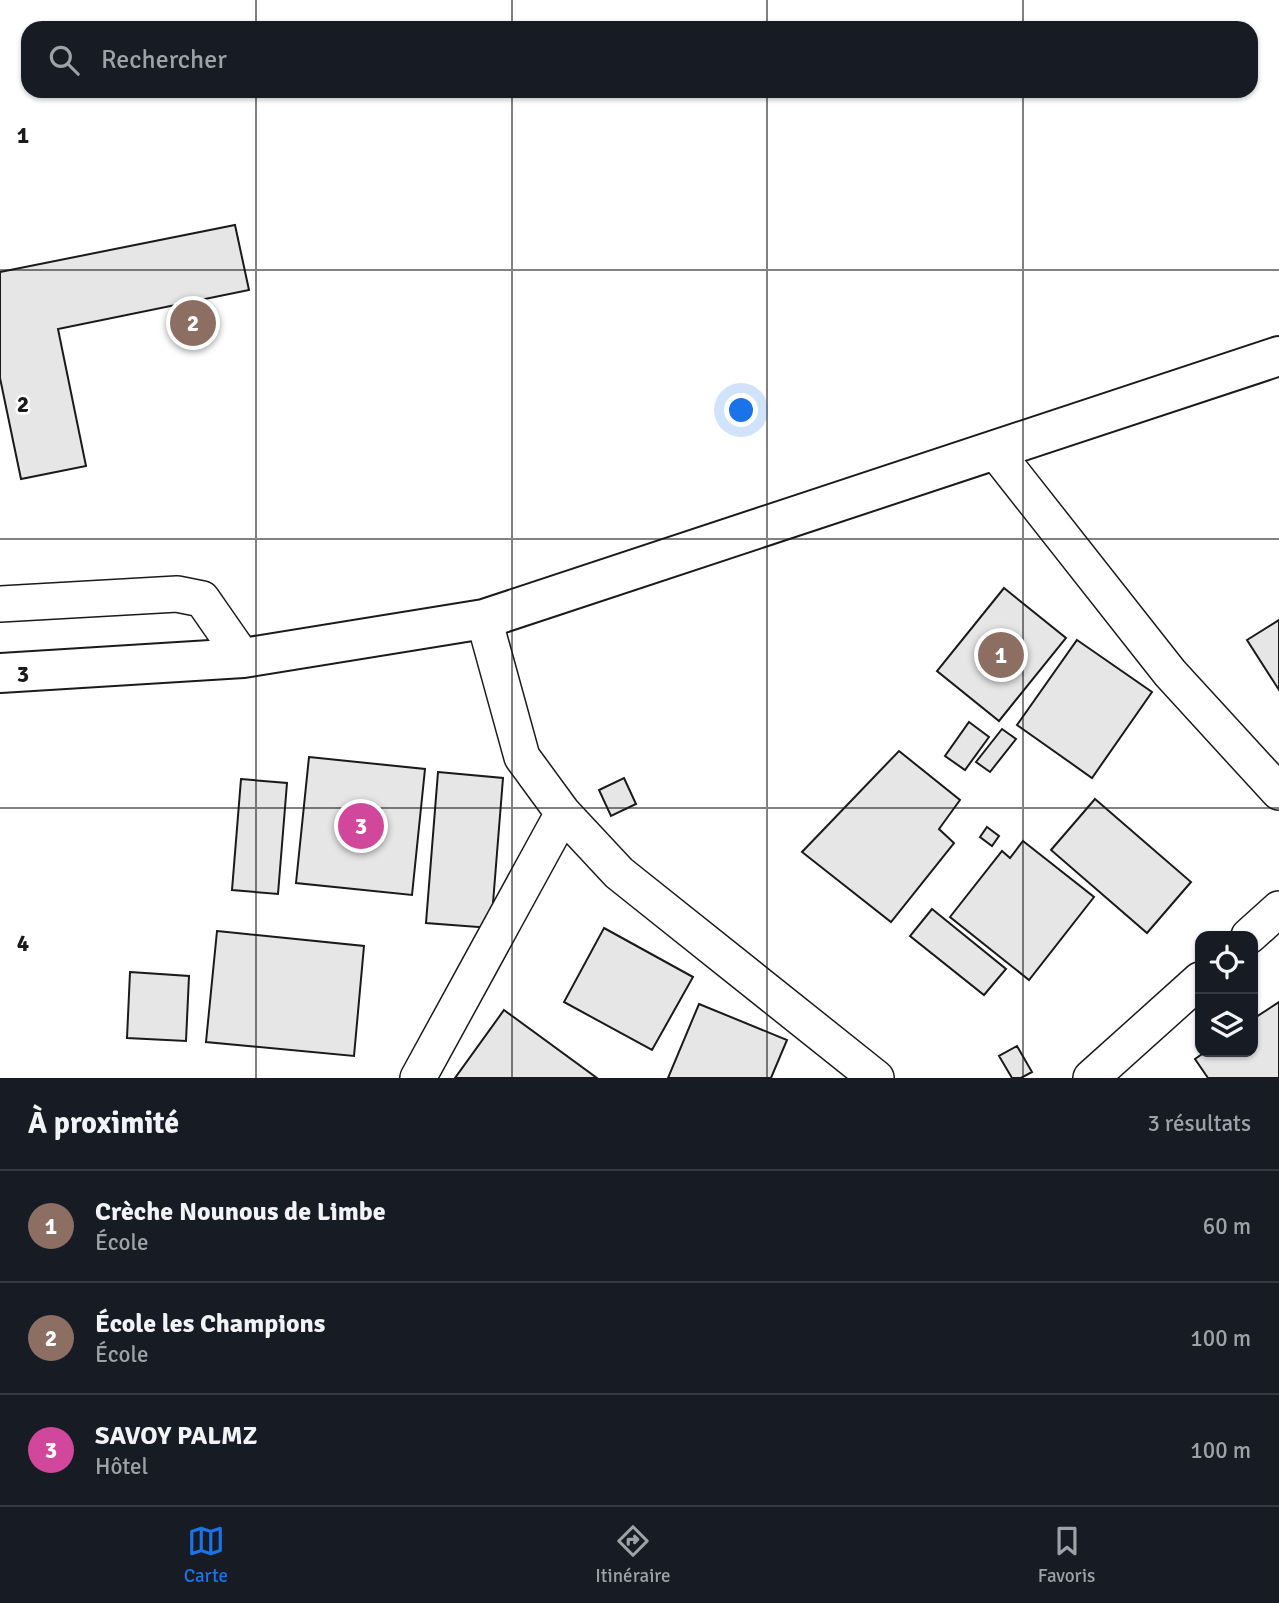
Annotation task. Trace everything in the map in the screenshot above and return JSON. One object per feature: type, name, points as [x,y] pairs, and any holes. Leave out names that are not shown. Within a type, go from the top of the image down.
[{"type":"main road","points":[[0,673],[243,657],[484,619],[1279,356]]},
{"type":"street","points":[[995,451],[1170,673],[1279,792]]},
{"type":"street","points":[[0,604],[177,594],[202,599],[243,657]]},
{"type":"street","points":[[484,619],[522,757],[563,813],[619,873],[876,1078]]},
{"type":"street","points":[[418,1078],[563,813]]},
{"type":"street","points":[[1255,931],[1279,909]]},
{"type":"street","points":[[1091,1078],[1195,984]]},
{"type":"building","points":[[235,225],[249,290],[58,329],[86,466],[21,479],[0,378],[0,272]]},
{"type":"building","points":[[1004,588],[1066,638],[999,721],[937,671]]},
{"type":"building","points":[[1279,620],[1279,690],[1247,640]]},
{"type":"building","points":[[1077,640],[1152,692],[1092,778],[1017,725]]},
{"type":"building","points":[[969,722],[989,737],[965,770],[945,756]]},
{"type":"building","points":[[1002,729],[1016,739],[990,772],[976,762]]},
{"type":"building","points":[[899,751],[960,800],[939,829],[954,843],[891,922],[802,852]]},
{"type":"building","points":[[309,757],[425,769],[412,895],[296,883]]},
{"type":"building","points":[[438,772],[503,778],[491,928],[426,923]]},
{"type":"building","points":[[624,778],[636,804],[611,816],[599,790]]},
{"type":"building","points":[[241,779],[287,783],[278,894],[232,890]]},
{"type":"building","points":[[1095,799],[1191,882],[1147,933],[1051,850]]},
{"type":"building","points":[[987,827],[999,836],[992,846],[980,837]]},
{"type":"building","points":[[1023,841],[1094,897],[1029,980],[950,917],[1002,851],[1010,858]]},
{"type":"building","points":[[932,909],[1006,969],[984,995],[910,936]]},
{"type":"building","points":[[604,928],[693,977],[652,1050],[564,1002]]},
{"type":"building","points":[[217,931],[364,946],[354,1056],[206,1042]]},
{"type":"building","points":[[130,972],[189,976],[186,1041],[127,1038]]},
{"type":"building","points":[[1279,1002],[1279,1078],[1208,1078],[1195,1059],[1198,1057],[1258,1057],[1258,1016]]},
{"type":"building","points":[[699,1004],[787,1040],[771,1078],[668,1078]]},
{"type":"building","points":[[504,1010],[597,1078],[455,1078]]},
{"type":"building","points":[[1017,1046],[1032,1072],[1021,1078],[1012,1078],[999,1056]]},
{"type":"place","name":"École les Champions","points":[[193,323]]},
{"type":"place","name":"Crèche Nounous de Limbe","points":[[1001,655]]},
{"type":"place","name":"SAVOY PALMZ","points":[[361,826]]}]
